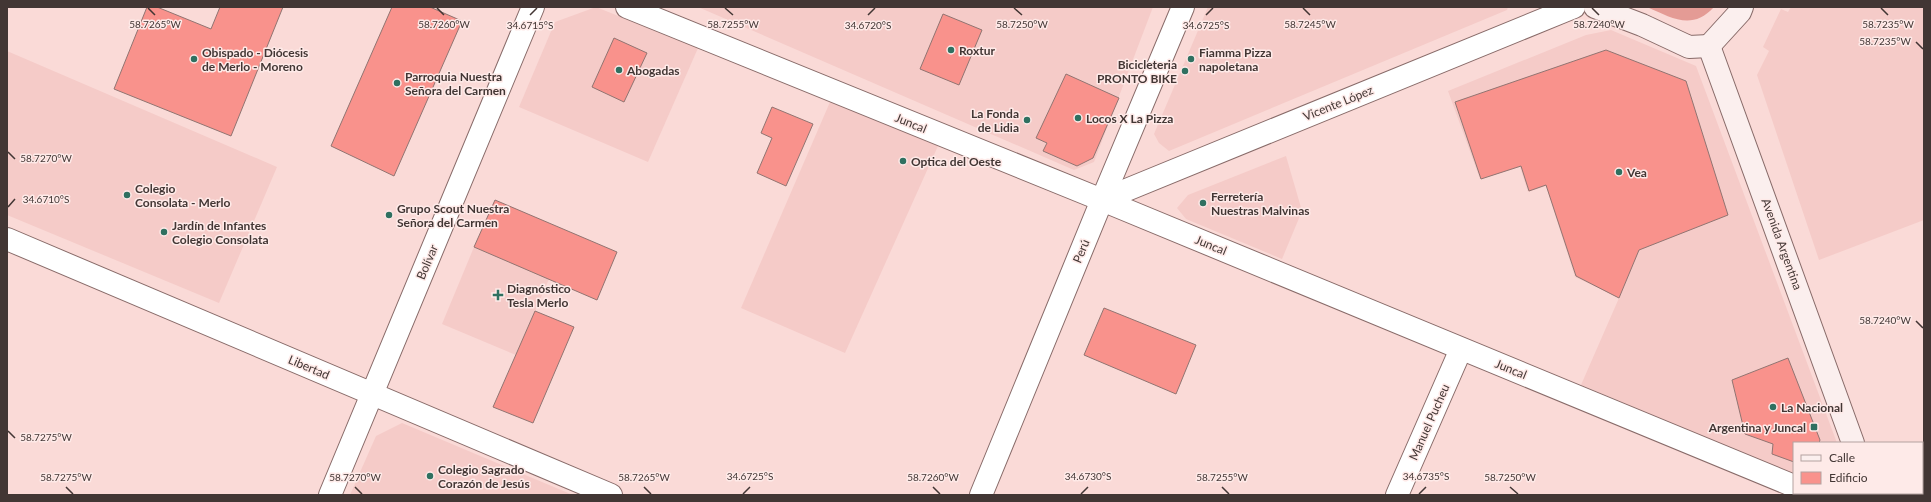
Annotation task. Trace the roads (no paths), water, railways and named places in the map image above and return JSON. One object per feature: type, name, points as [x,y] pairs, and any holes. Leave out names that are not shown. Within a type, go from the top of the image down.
[{"type":"main road","points":[[1595,7],[1642,25],[1689,47],[1709,46],[1740,12],[1742,7]]},
{"type":"main road","name":"Avenida Argentina","points":[[1709,46],[1853,442]]},
{"type":"street","name":"Bolívar","points":[[330,495],[533,7]]},
{"type":"street","name":"Juncal","points":[[627,7],[1102,200],[1793,486]]},
{"type":"street","name":"Perú","points":[[982,495],[1102,200],[1183,7]]},
{"type":"street","name":"Vicente López","points":[[1102,200],[1574,7]]},
{"type":"street","name":"Libertad","points":[[7,239],[611,495]]},
{"type":"street","name":"Manuel Pucheu","points":[[1397,495],[1461,349]]},
{"type":"place","name":"Roxtur","points":[[951,50]]},
{"type":"place","name":"Obispado - Diócesis de Merlo - Moreno","points":[[194,59]]},
{"type":"place","name":"Fiamma Pizza napoletana","points":[[1191,59]]},
{"type":"place","name":"Abogadas","points":[[619,70]]},
{"type":"place","name":"Bicicleteria PRONTO BIKE","points":[[1185,71]]},
{"type":"place","name":"Parroquia Nuestra Señora del Carmen","points":[[397,83]]},
{"type":"place","name":"Locos X La Pizza","points":[[1078,118]]},
{"type":"place","name":"La Fonda de Lidia","points":[[1027,120]]},
{"type":"place","name":"Optica del Oeste","points":[[903,161]]},
{"type":"place","name":"Vea","points":[[1619,172]]},
{"type":"place","name":"Colegio Consolata - Merlo","points":[[127,195]]},
{"type":"place","name":"Ferretería Nuestras Malvinas","points":[[1203,203]]},
{"type":"place","name":"Grupo Scout Nuestra Señora del Carmen","points":[[389,215]]},
{"type":"place","name":"Jardín de Infantes Colegio Consolata","points":[[164,232]]},
{"type":"place","name":"Diagnóstico Tesla Merlo","points":[[498,295]]},
{"type":"place","name":"La Nacional","points":[[1773,407]]},
{"type":"place","name":"Argentina y Juncal","points":[[1814,427]]},
{"type":"place","name":"Colegio Sagrado Corazón de Jesús","points":[[430,476]]}]
